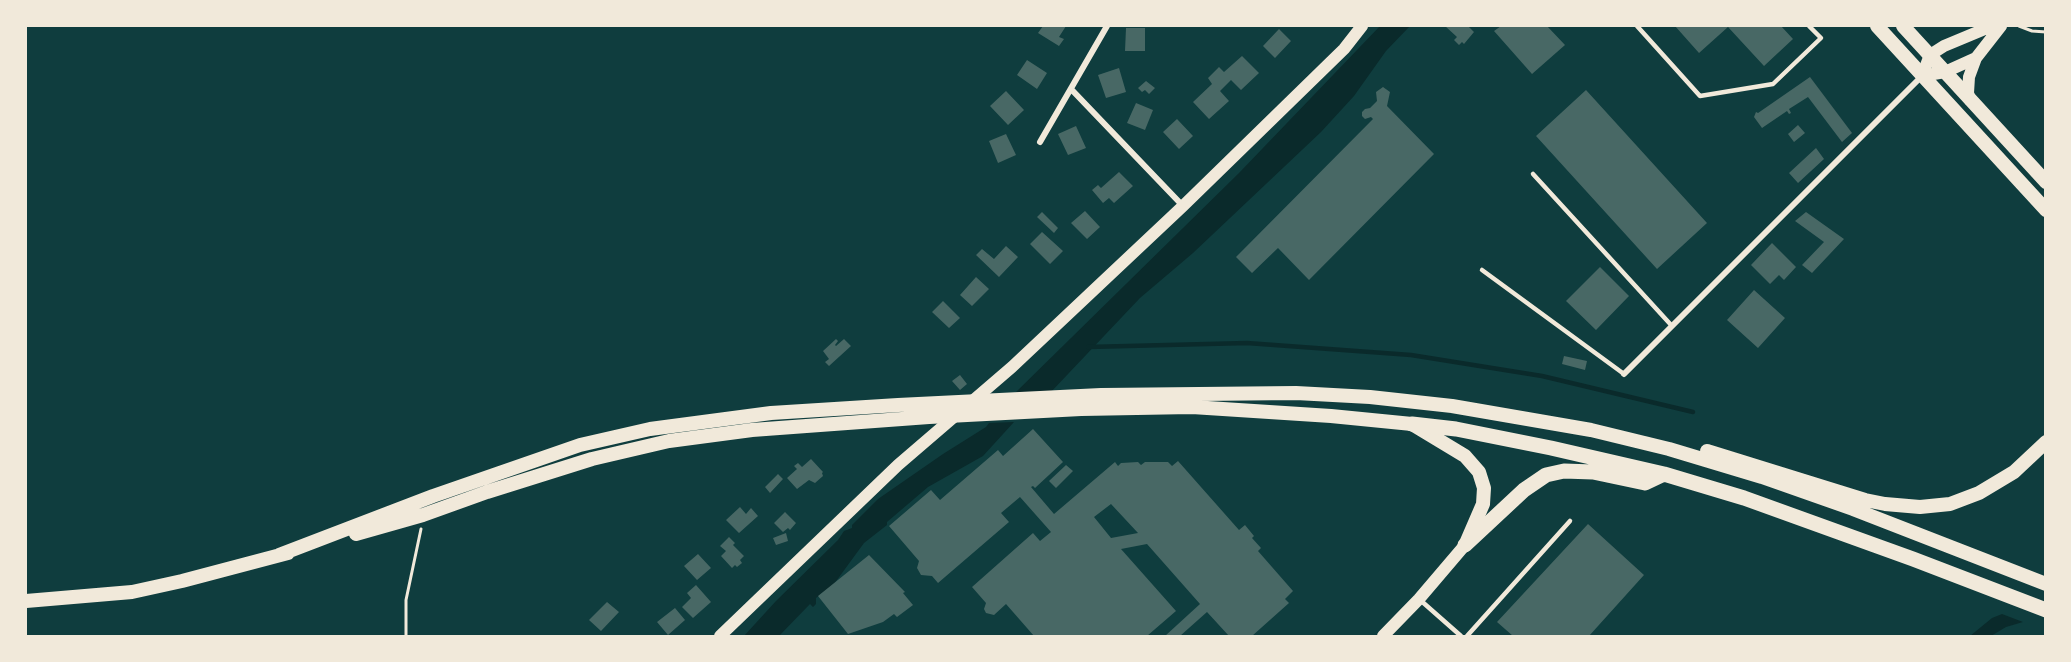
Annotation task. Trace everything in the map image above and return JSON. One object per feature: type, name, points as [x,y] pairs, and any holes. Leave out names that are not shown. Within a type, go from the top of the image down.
[{"type":"highway","points":[[1412,424],[1456,429],[1664,474],[1744,498],[2046,610]]},
{"type":"highway","points":[[1465,545],[1524,490],[1546,475],[1564,471],[1593,472],[1645,483],[1664,474]]},
{"type":"main road","points":[[720,636],[898,465],[1012,367],[1183,206],[1344,49],[1362,26]]},
{"type":"main road","points":[[1877,26],[2046,210]]},
{"type":"main road","points":[[1903,26],[2046,182]]},
{"type":"main road","points":[[1922,76],[1930,55],[1944,46],[1992,26]]},
{"type":"main road","points":[[1970,100],[1969,77],[1976,58],[2001,26]]},
{"type":"main road","points":[[1922,76],[1946,72],[1976,58]]},
{"type":"main road","points":[[279,555],[433,496],[580,445],[650,429],[760,414],[898,405],[1101,395],[1296,393],[1440,404],[1591,430],[1669,449],[1762,477],[1853,509],[2046,584]]},
{"type":"main road","points":[[26,601],[132,592],[279,555],[423,515],[486,492],[592,459],[669,441],[752,430],[880,420],[1033,411],[1192,407],[1412,424],[1465,456],[1479,472],[1484,488],[1483,504],[1465,545],[1419,599],[1383,636]]},
{"type":"main road","points":[[1669,449],[1685,444],[1865,500],[1920,507],[1950,504],[1979,493],[2014,472],[2046,442]]},
{"type":"street","points":[[1040,142],[1107,26]]},
{"type":"street","points":[[1624,374],[1922,76]]},
{"type":"street","points":[[1071,89],[1183,206]]},
{"type":"lane","points":[[1637,26],[1700,96],[1773,84],[1821,38],[1809,26]]},
{"type":"lane","points":[[1533,174],[1672,326]]},
{"type":"lane","points":[[1482,270],[1624,374]]},
{"type":"lane","points":[[1467,636],[1570,521]]},
{"type":"lane","points":[[1419,599],[1461,636]]},
{"type":"path","points":[[2019,26],[2032,31],[2046,32]]},
{"type":"path","points":[[406,636],[406,600],[423,515]]},
{"type":"water","points":[[1380,26],[1410,26],[1386,51],[1354,96],[1321,132],[1193,253],[1140,298],[1050,393],[1014,394],[1239,173]]},
{"type":"water","points":[[1014,422],[983,456],[928,487],[887,522],[887,525],[864,543],[834,584],[816,598],[816,604],[813,607],[810,604],[779,636],[744,636],[838,540],[844,531],[852,528],[852,525],[878,499],[989,423]]},
{"type":"water","points":[[2002,614],[2023,622],[2006,627],[1991,636],[1970,636],[1992,618]]},
{"type":"building","points":[[1043,26],[1066,26],[1059,37],[1064,39],[1059,46],[1038,33]]},
{"type":"building","points":[[1445,26],[1468,26],[1474,32],[1464,44],[1462,42],[1459,45],[1454,40],[1457,37]]},
{"type":"building","points":[[1501,26],[1547,26],[1565,45],[1532,74],[1494,31]]},
{"type":"building","points":[[1675,26],[1781,26],[1793,39],[1764,66],[1728,27],[1699,53]]},
{"type":"building","points":[[1126,28],[1145,28],[1145,51],[1125,51]]},
{"type":"building","points":[[1279,29],[1291,41],[1275,58],[1263,46]]},
{"type":"building","points":[[1242,56],[1259,73],[1241,90],[1231,80],[1220,91],[1229,101],[1209,119],[1193,102],[1212,84],[1208,78],[1219,67],[1224,72]]},
{"type":"building","points":[[1027,60],[1047,73],[1037,89],[1017,75]]},
{"type":"building","points":[[1119,68],[1126,92],[1106,98],[1098,75]]},
{"type":"building","points":[[1810,77],[1852,133],[1842,142],[1808,97],[1789,109],[1791,113],[1787,111],[1762,128],[1754,117],[1756,112],[1758,113]]},
{"type":"building","points":[[1146,81],[1155,88],[1149,94],[1138,88]]},
{"type":"building","points":[[1383,87],[1390,92],[1387,106],[1434,154],[1309,280],[1278,248],[1252,273],[1236,257],[1373,119],[1371,117],[1365,119],[1362,112],[1377,101],[1376,92]]},
{"type":"building","points":[[1586,90],[1707,223],[1657,269],[1536,136]]},
{"type":"building","points":[[1006,91],[1024,110],[1008,125],[990,106]]},
{"type":"building","points":[[1136,103],[1153,110],[1145,130],[1127,123]]},
{"type":"building","points":[[1177,119],[1193,136],[1179,149],[1163,132]]},
{"type":"building","points":[[1798,125],[1805,133],[1794,142],[1788,134]]},
{"type":"building","points":[[1076,126],[1086,148],[1068,155],[1058,134]]},
{"type":"building","points":[[1006,134],[1016,155],[998,163],[989,141]]},
{"type":"building","points":[[1816,148],[1824,159],[1798,183],[1789,173]]},
{"type":"building","points":[[1119,172],[1133,186],[1114,203],[1109,198],[1103,203],[1092,190],[1098,185],[1101,188]]},
{"type":"building","points":[[1085,211],[1100,227],[1087,239],[1071,223]]},
{"type":"building","points":[[1042,212],[1058,228],[1054,233],[1037,217]]},
{"type":"building","points":[[1806,212],[1844,239],[1812,273],[1802,265],[1824,242],[1795,221]]},
{"type":"building","points":[[1042,232],[1063,251],[1050,264],[1030,244]]},
{"type":"building","points":[[1772,243],[1796,267],[1784,280],[1779,275],[1770,284],[1751,265]]},
{"type":"building","points":[[1006,246],[1018,257],[999,277],[976,255],[982,249],[994,259]]},
{"type":"building","points":[[1600,267],[1629,296],[1596,330],[1566,301]]},
{"type":"building","points":[[976,277],[989,289],[972,306],[960,295]]},
{"type":"building","points":[[1754,290],[1785,318],[1758,348],[1727,320]]},
{"type":"building","points":[[943,301],[960,318],[949,328],[932,312]]},
{"type":"building","points":[[836,339],[838,341],[836,346],[844,339],[851,346],[829,366],[825,362],[829,359],[823,351]]},
{"type":"building","points":[[1564,356],[1587,361],[1585,370],[1562,364]]},
{"type":"building","points":[[960,375],[967,384],[960,390],[952,381]]},
{"type":"building","points":[[1033,429],[1063,462],[1035,488],[1031,487],[1054,514],[1115,462],[1118,466],[1121,463],[1138,462],[1141,465],[1145,462],[1168,462],[1172,466],[1178,461],[1239,530],[1245,525],[1254,536],[1252,538],[1261,548],[1258,551],[1293,591],[1285,599],[1289,603],[1252,636],[1229,636],[1207,612],[1180,636],[1165,636],[1200,604],[1147,544],[1121,549],[1176,611],[1147,636],[1034,636],[1006,604],[994,615],[986,613],[984,609],[986,603],[972,587],[1033,533],[1040,541],[1051,532],[1020,497],[1001,513],[1009,522],[938,583],[932,576],[921,575],[917,568],[919,561],[889,526],[931,490],[940,500],[998,450],[1003,456]],"holes":[[[1111,504],[1138,533],[1111,538],[1094,517]]]},
{"type":"building","points":[[811,459],[823,472],[823,476],[815,483],[809,480],[797,489],[787,478],[797,469],[794,466],[798,463],[802,467]]},
{"type":"building","points":[[1066,465],[1073,471],[1056,488],[1049,481]]},
{"type":"building","points":[[778,474],[783,479],[770,493],[765,487]]},
{"type":"building","points":[[740,507],[746,514],[751,508],[758,516],[739,533],[726,520]]},
{"type":"building","points":[[785,512],[796,523],[790,530],[788,528],[783,532],[774,523]]},
{"type":"building","points":[[1588,524],[1644,575],[1589,636],[1513,636],[1497,622]]},
{"type":"building","points":[[786,533],[788,541],[776,545],[773,538]]},
{"type":"building","points":[[729,537],[735,543],[733,545],[744,556],[740,560],[742,563],[732,568],[721,556],[726,551],[720,546]]},
{"type":"building","points":[[698,554],[711,568],[697,580],[684,566]]},
{"type":"building","points":[[869,555],[905,592],[903,593],[913,605],[897,617],[894,614],[883,622],[848,634],[818,596]]},
{"type":"building","points":[[696,585],[711,602],[693,618],[682,607],[691,598],[687,593]]},
{"type":"building","points":[[607,602],[619,612],[601,631],[589,620]]},
{"type":"building","points":[[675,608],[685,620],[668,635],[657,622]]},
{"type":"waterway","points":[[1088,347],[1247,343],[1411,355],[1542,376],[1693,412]]}]
